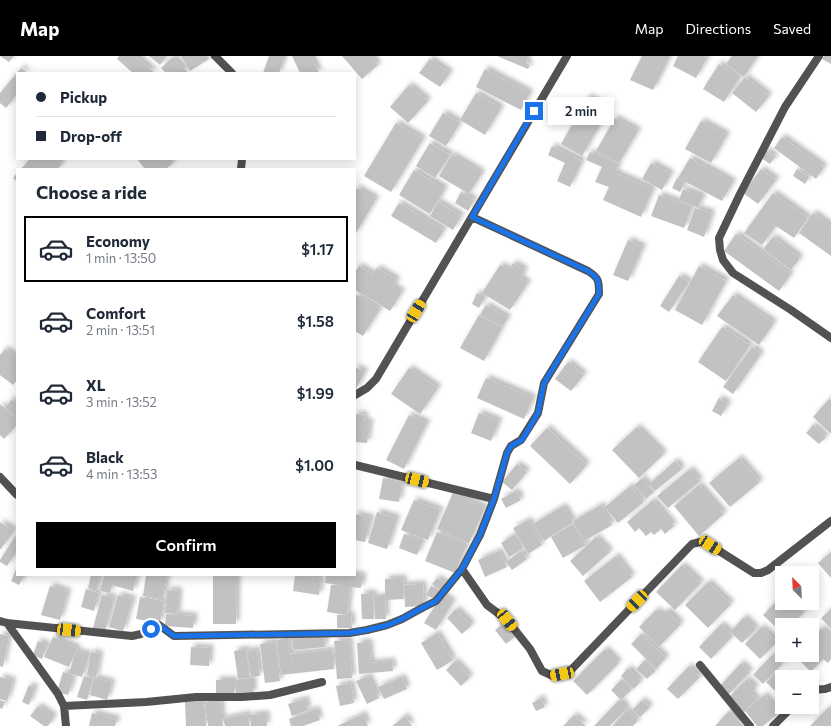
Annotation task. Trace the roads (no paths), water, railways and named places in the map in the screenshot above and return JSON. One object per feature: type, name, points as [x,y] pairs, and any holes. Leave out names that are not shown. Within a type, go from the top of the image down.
[{"type":"street","points":[[215,56],[231,72]]},
{"type":"street","points":[[356,395],[368,388],[376,379],[567,56]]},
{"type":"street","points":[[819,56],[785,108],[719,238],[723,260],[733,273],[791,310],[831,338]]},
{"type":"street","points":[[3,622],[132,636],[141,634],[159,625],[174,636],[349,633],[388,625],[436,601],[462,569],[480,535],[494,499],[507,453],[511,446],[522,440],[538,413],[544,383],[599,294],[599,284],[596,276],[588,271],[472,217]]},
{"type":"street","points":[[356,465],[494,499]]},
{"type":"street","points":[[0,477],[16,493]]},
{"type":"street","points":[[462,569],[487,605],[507,620],[530,649],[542,671],[554,676],[570,670],[692,544],[705,542],[754,573],[761,573],[768,570],[831,521]]},
{"type":"street","points":[[3,622],[58,694],[64,706],[66,726]]},
{"type":"street","points":[[700,665],[750,726]]},
{"type":"street","points":[[64,706],[146,702],[196,696],[242,697],[270,695],[322,682]]},
{"type":"street","points":[[773,726],[785,714]]}]
